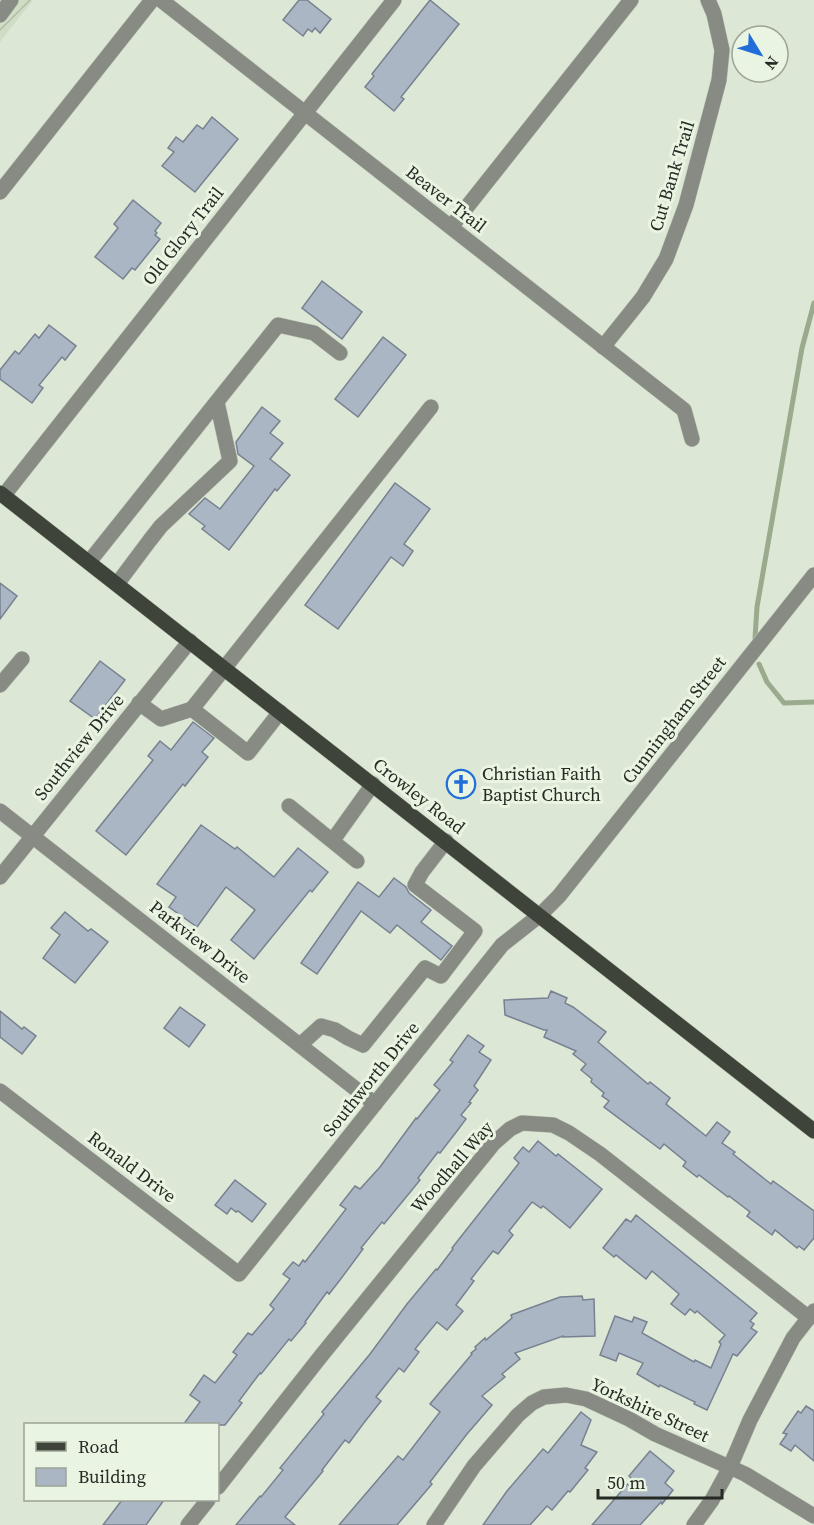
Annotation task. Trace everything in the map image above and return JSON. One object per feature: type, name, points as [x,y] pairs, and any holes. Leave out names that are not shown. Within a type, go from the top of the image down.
[{"type":"main road","name":"Crowley Road","points":[[2,494],[814,1131]]},
{"type":"street","points":[[0,15],[11,0]]},
{"type":"street","points":[[0,192],[152,0]]},
{"type":"street","name":"Beaver Trail","points":[[161,0],[684,410],[692,439]]},
{"type":"street","name":"Old Glory Trail","points":[[2,494],[394,0]]},
{"type":"street","points":[[451,227],[631,0]]},
{"type":"street","name":"Cut Bank Trail","points":[[603,347],[643,297],[666,259],[686,204],[719,80],[722,50],[714,14],[708,0]]},
{"type":"street","points":[[89,562],[278,325],[314,333],[340,353]]},
{"type":"street","points":[[117,584],[161,526],[230,461],[217,402]]},
{"type":"street","points":[[139,704],[162,719],[192,709],[431,407]]},
{"type":"street","name":"Cunningham Street","points":[[540,915],[559,896],[814,575]]},
{"type":"street","name":"Southview Drive","points":[[0,877],[190,641]]},
{"type":"street","points":[[0,685],[22,659]]},
{"type":"street","points":[[192,709],[248,753],[280,712]]},
{"type":"street","points":[[333,840],[373,784]]},
{"type":"street","points":[[289,806],[357,861]]},
{"type":"street","name":"Parkview Drive","points":[[0,811],[375,1104]]},
{"type":"street","points":[[300,1045],[321,1026],[335,1030],[363,1045],[425,968],[441,976],[475,931],[415,885],[446,841]]},
{"type":"street","name":"Southworth Drive","points":[[240,1274],[502,945],[540,915]]},
{"type":"street","name":"Ronald Drive","points":[[0,1091],[240,1274]]},
{"type":"street","name":"Woodhall Way","points":[[219,1487],[314,1365],[494,1143],[510,1129],[522,1123],[553,1125],[569,1133],[811,1314]]},
{"type":"street","points":[[694,1525],[712,1500],[730,1467],[750,1420],[793,1338],[811,1314]]},
{"type":"street","name":"Yorkshire Street","points":[[434,1525],[474,1466],[518,1415],[532,1403],[544,1397],[566,1395],[586,1399],[655,1434],[745,1474],[814,1516]]},
{"type":"street","points":[[188,1525],[207,1501]]},
{"type":"shaded area","points":[[0,0],[33,0],[0,42]]},
{"type":"building","points":[[299,0],[307,0],[331,19],[320,33],[315,28],[312,32],[308,29],[303,36],[283,20]]},
{"type":"building","points":[[430,0],[459,24],[401,97],[404,99],[394,111],[365,87],[374,76],[372,74]]},
{"type":"building","points":[[212,117],[238,139],[195,192],[162,166],[174,152],[168,148],[176,137],[183,142],[197,125],[203,129]]},
{"type":"building","points":[[133,200],[161,223],[155,231],[157,233],[155,235],[160,239],[135,270],[132,268],[123,279],[95,257],[118,228],[114,224]]},
{"type":"building","points":[[322,281],[362,312],[342,339],[302,308]]},
{"type":"building","points":[[49,325],[76,346],[65,360],[62,357],[39,385],[43,388],[32,403],[0,379],[0,370],[15,351],[19,354],[35,334],[39,338]]},
{"type":"building","points":[[383,337],[406,355],[358,417],[335,399]]},
{"type":"building","points":[[262,407],[280,421],[270,433],[283,443],[270,459],[290,475],[277,491],[275,489],[229,550],[202,529],[205,526],[189,514],[205,498],[220,509],[254,466],[238,454],[236,442]]},
{"type":"building","points":[[395,483],[430,509],[404,544],[413,551],[403,566],[391,557],[338,629],[305,605]]},
{"type":"building","points":[[0,583],[17,596],[0,619]]},
{"type":"building","points":[[100,661],[125,680],[95,719],[70,701]]},
{"type":"building","points":[[193,722],[214,738],[202,752],[208,757],[185,786],[183,784],[126,855],[96,831],[153,760],[148,756],[160,741],[171,750]]},
{"type":"building","points":[[201,825],[235,849],[237,847],[274,877],[298,848],[328,872],[312,892],[310,890],[254,959],[231,940],[255,910],[226,887],[197,927],[169,907],[176,897],[157,884]]},
{"type":"building","points":[[394,878],[431,910],[421,922],[452,946],[441,960],[397,925],[390,933],[361,911],[317,974],[301,963],[358,882],[379,897]]},
{"type":"building","points":[[65,912],[88,931],[91,929],[108,942],[75,983],[43,958],[60,935],[51,928]]},
{"type":"building","points":[[551,991],[567,998],[565,1003],[606,1032],[598,1042],[648,1084],[650,1082],[670,1098],[666,1104],[706,1136],[717,1122],[730,1132],[722,1143],[735,1152],[733,1154],[771,1184],[773,1181],[814,1211],[814,1238],[804,1250],[799,1246],[797,1248],[775,1230],[772,1235],[747,1216],[750,1212],[683,1166],[686,1162],[664,1144],[660,1149],[604,1107],[609,1101],[602,1096],[604,1093],[591,1082],[592,1079],[581,1070],[586,1064],[573,1054],[576,1051],[544,1037],[547,1030],[505,1015],[504,1000],[548,998]]},
{"type":"building","points":[[180,1007],[205,1025],[189,1047],[164,1028]]},
{"type":"building","points":[[0,1011],[22,1029],[24,1027],[36,1036],[22,1054],[0,1037]]},
{"type":"building","points":[[468,1035],[484,1046],[479,1052],[491,1060],[474,1086],[478,1090],[469,1102],[471,1103],[461,1115],[466,1119],[418,1178],[420,1180],[407,1196],[361,1248],[363,1249],[329,1294],[327,1292],[306,1323],[260,1373],[239,1401],[242,1403],[225,1425],[184,1423],[200,1402],[190,1395],[204,1375],[215,1383],[237,1355],[233,1352],[248,1333],[252,1335],[274,1309],[270,1305],[290,1279],[283,1274],[293,1262],[299,1266],[303,1260],[305,1262],[346,1209],[340,1205],[355,1186],[360,1189],[380,1167],[440,1090],[434,1085],[453,1062],[450,1060]]},
{"type":"building","points":[[538,1141],[602,1189],[570,1228],[543,1206],[541,1208],[532,1202],[509,1231],[513,1235],[498,1254],[493,1251],[471,1279],[474,1281],[456,1305],[463,1311],[447,1330],[437,1322],[415,1349],[419,1352],[404,1372],[399,1368],[376,1397],[381,1401],[349,1443],[345,1440],[285,1517],[295,1525],[236,1525],[283,1470],[280,1468],[324,1414],[322,1412],[370,1354],[407,1304],[437,1270],[519,1163],[514,1158],[523,1147],[529,1152]]},
{"type":"building","points":[[235,1180],[266,1204],[252,1222],[238,1211],[231,1208],[227,1214],[215,1205]]},
{"type":"building","points":[[636,1215],[757,1313],[750,1321],[754,1324],[751,1328],[757,1332],[737,1356],[733,1354],[707,1410],[637,1374],[643,1363],[619,1353],[616,1361],[600,1355],[615,1316],[632,1322],[634,1317],[647,1322],[642,1333],[694,1362],[695,1360],[711,1368],[721,1344],[719,1342],[725,1335],[697,1311],[695,1313],[690,1309],[685,1315],[671,1304],[679,1294],[652,1271],[646,1279],[616,1255],[614,1257],[603,1248],[626,1219],[631,1222]]},
{"type":"building","points":[[582,1296],[583,1300],[594,1299],[595,1336],[563,1336],[515,1353],[520,1359],[502,1374],[505,1377],[482,1396],[492,1405],[430,1482],[432,1484],[397,1525],[339,1525],[398,1456],[403,1460],[440,1412],[430,1404],[476,1349],[475,1347],[512,1318],[511,1315],[560,1297]]},
{"type":"building","points":[[806,1406],[814,1411],[814,1461],[795,1445],[791,1451],[780,1444],[787,1434],[783,1433],[798,1411],[801,1413]]},
{"type":"building","points":[[581,1412],[591,1420],[581,1445],[597,1452],[585,1468],[588,1470],[570,1492],[568,1491],[552,1510],[547,1506],[530,1525],[483,1525],[507,1491],[543,1449],[548,1453]]},
{"type":"building","points":[[650,1451],[674,1471],[665,1483],[673,1490],[640,1525],[592,1525],[632,1479],[629,1476]]},
{"type":"building","points":[[121,1501],[163,1501],[146,1525],[103,1525]]},
{"type":"waterway","points":[[755,638],[757,607],[802,348],[814,303]]},
{"type":"waterway","points":[[759,664],[767,682],[784,703],[814,702]]},
{"type":"place","name":"Christian Faith Baptist Church","points":[[461,784]]}]
